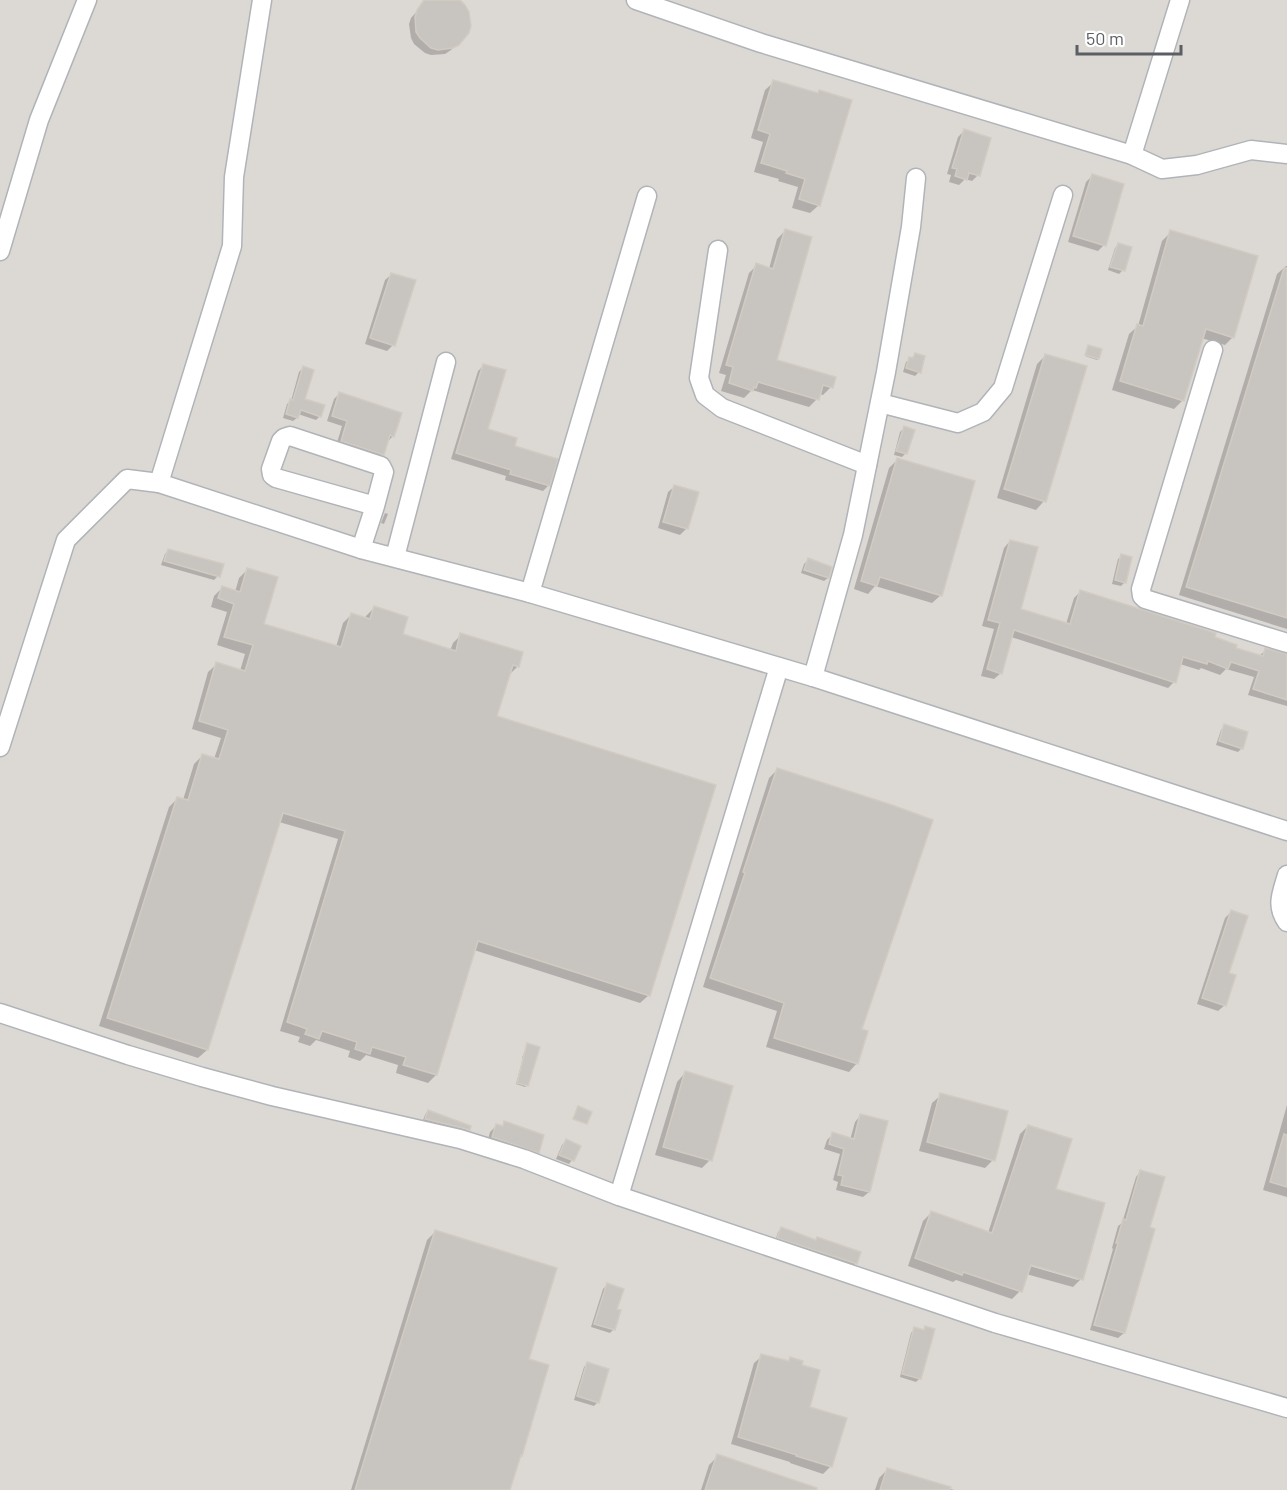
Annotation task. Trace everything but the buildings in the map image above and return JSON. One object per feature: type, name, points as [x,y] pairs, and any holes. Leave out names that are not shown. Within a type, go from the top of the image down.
[{"type":"street","points":[[0,251],[39,120],[87,0]]},
{"type":"street","points":[[159,483],[232,246],[234,177],[262,0]]},
{"type":"street","points":[[636,0],[761,43],[1132,154],[1162,169],[1197,165],[1251,150],[1287,154]]},
{"type":"street","points":[[1132,154],[1180,0]]},
{"type":"street","points":[[813,677],[853,535],[880,403],[909,239],[916,178]]},
{"type":"street","points":[[880,403],[958,423],[983,412],[1003,388],[1063,195]]},
{"type":"street","points":[[530,593],[647,196]]},
{"type":"street","points":[[718,250],[699,378],[705,395],[722,408],[867,465]]},
{"type":"street","points":[[1214,350],[1141,590],[1142,596],[1145,599],[1287,643]]},
{"type":"street","points":[[395,557],[446,362]]},
{"type":"street","points":[[362,549],[375,506],[384,472],[381,466],[290,436],[280,441],[271,469],[272,475],[276,478],[375,506]]},
{"type":"street","points":[[0,747],[66,540],[127,479],[159,483],[362,549],[530,593],[813,677],[1287,831]]},
{"type":"street","points":[[619,1196],[779,667]]},
{"type":"street","points":[[1287,875],[1280,905],[1287,922]]},
{"type":"street","points":[[0,1013],[202,1077],[272,1096],[460,1139],[524,1159],[619,1196],[995,1323],[1287,1408]]},
{"type":"shaded area","points":[[0,0],[1287,0],[1287,1490],[0,1490]]}]
